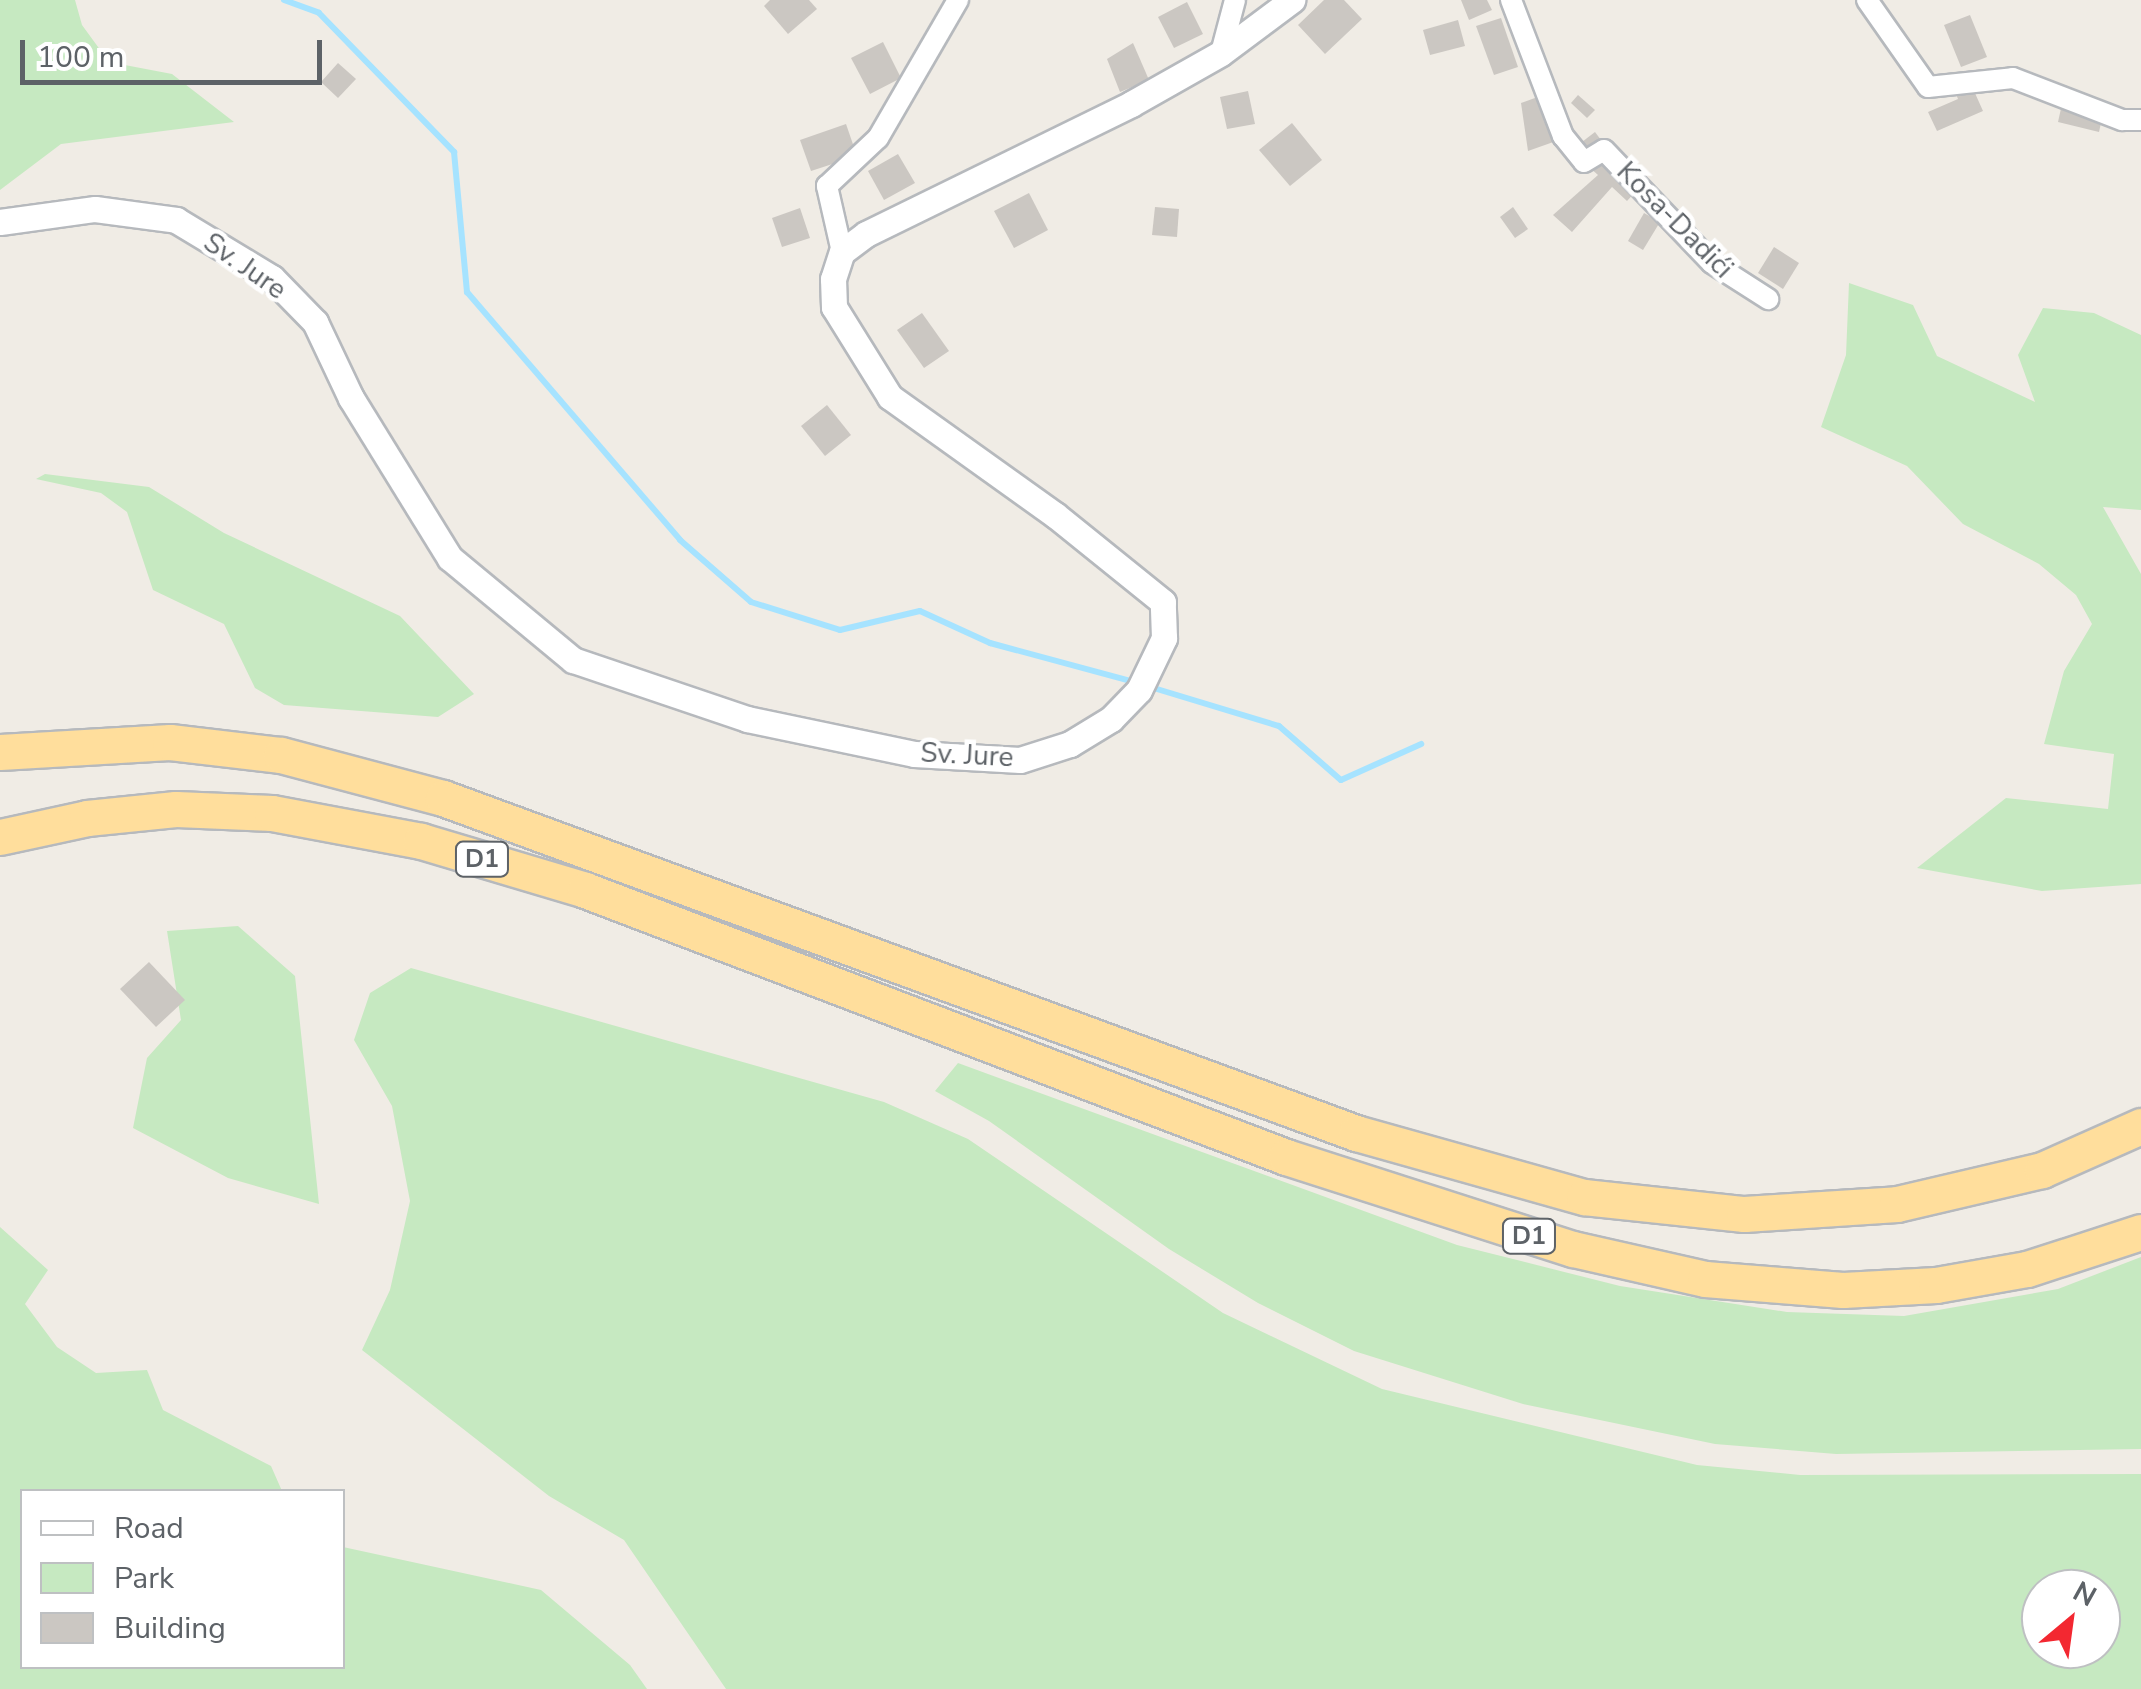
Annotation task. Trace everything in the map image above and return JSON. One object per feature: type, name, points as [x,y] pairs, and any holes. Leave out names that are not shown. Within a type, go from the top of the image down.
[{"type":"highway","name":"D1","points":[[0,752],[170,742],[281,755],[443,798],[1356,1132],[1584,1198],[1690,1212],[1847,1210],[1978,1188],[2090,1154],[2141,1126]]},
{"type":"highway","name":"D1","points":[[0,837],[87,818],[176,810],[272,813],[420,841],[585,890],[1304,1163],[1573,1249],[1705,1279],[1844,1290],[1936,1285],[2027,1269],[2141,1232]]},
{"type":"street","points":[[958,0],[878,138],[826,186],[842,252],[1220,54],[1292,0]]},
{"type":"street","points":[[1220,54],[1236,0]]},
{"type":"street","name":"Kosa-Dadići","points":[[1511,0],[1563,136],[1584,162],[1604,150],[1712,264],[1768,298]]},
{"type":"street","points":[[1867,0],[1928,87],[2013,78],[2122,120],[2141,120]]},
{"type":"street","name":"Sv. Jure","points":[[0,222],[94,210],[176,220],[272,278],[316,322],[351,398],[450,558],[573,660],[746,719],[914,754],[1020,760],[1070,744],[1112,719],[1144,682],[1164,638],[1163,602],[890,397],[834,307],[833,279],[842,252]]},
{"type":"green space","points":[[0,0],[75,0],[82,25],[109,62],[172,74],[234,122],[61,144],[0,190]]},
{"type":"green space","points":[[1849,283],[1913,305],[1937,356],[2035,402],[2018,355],[2043,308],[2094,313],[2141,335],[2141,510],[2103,507],[2141,574],[2141,884],[2042,891],[1917,868],[2006,798],[2108,809],[2114,754],[2044,744],[2064,671],[2092,624],[2076,595],[2039,564],[1963,524],[1907,466],[1821,427],[1846,355]]},
{"type":"green space","points":[[45,474],[149,487],[224,533],[400,616],[474,694],[438,717],[284,705],[255,688],[224,624],[153,590],[127,512],[101,493],[36,479]]},
{"type":"green space","points":[[238,926],[295,976],[319,1204],[228,1178],[133,1128],[147,1058],[181,1020],[167,931]]},
{"type":"green space","points":[[411,968],[884,1102],[968,1139],[1223,1313],[1382,1389],[1697,1465],[1800,1475],[2141,1474],[2141,1689],[726,1689],[624,1540],[549,1496],[362,1350],[390,1290],[410,1201],[392,1106],[354,1040],[370,993]]},
{"type":"green space","points":[[958,1063],[1457,1245],[1620,1286],[1787,1312],[1904,1316],[2058,1289],[2141,1257],[2141,1449],[1836,1454],[1715,1444],[1523,1404],[1354,1351],[1258,1303],[1169,1249],[989,1121],[935,1091]]},
{"type":"green space","points":[[0,1227],[48,1270],[25,1304],[57,1347],[96,1373],[147,1370],[163,1410],[271,1466],[281,1489],[20,1489],[20,1669],[345,1669],[345,1547],[541,1590],[630,1665],[647,1689],[0,1689]]},
{"type":"building","points":[[770,0],[809,0],[817,9],[788,34],[764,6]]},
{"type":"building","points":[[1324,0],[1344,0],[1362,19],[1325,54],[1298,25]]},
{"type":"building","points":[[1461,0],[1487,0],[1492,10],[1469,20]]},
{"type":"building","points":[[1187,2],[1203,34],[1174,48],[1158,17]]},
{"type":"building","points":[[1970,15],[1987,57],[1961,67],[1944,25]]},
{"type":"building","points":[[1501,18],[1518,67],[1494,75],[1476,26]]},
{"type":"building","points":[[1458,20],[1465,46],[1430,55],[1423,30]]},
{"type":"building","points":[[883,42],[901,78],[870,94],[851,58]]},
{"type":"building","points":[[1133,43],[1149,80],[1120,92],[1107,59]]},
{"type":"building","points":[[338,63],[356,79],[338,98],[321,82]]},
{"type":"building","points":[[1970,82],[1983,111],[1937,131],[1928,112],[1958,99],[1954,89]]},
{"type":"building","points":[[1248,91],[1255,124],[1227,129],[1220,97]]},
{"type":"building","points":[[1543,95],[1559,140],[1528,151],[1521,103]]},
{"type":"building","points":[[1578,95],[1595,110],[1587,118],[1571,103]]},
{"type":"building","points":[[2062,104],[2103,114],[2099,132],[2058,122]]},
{"type":"building","points":[[1292,123],[1322,160],[1290,186],[1259,150]]},
{"type":"building","points":[[846,124],[857,156],[811,171],[800,140]]},
{"type":"building","points":[[1595,132],[1604,144],[1587,157],[1578,145]]},
{"type":"building","points":[[898,154],[915,183],[884,200],[868,171]]},
{"type":"building","points":[[1600,155],[1638,189],[1627,201],[1612,187],[1572,232],[1553,215],[1598,175],[1589,167]]},
{"type":"building","points":[[1029,193],[1048,230],[1014,248],[994,211]]},
{"type":"building","points":[[1155,207],[1179,209],[1177,237],[1152,235]]},
{"type":"building","points":[[1513,207],[1528,229],[1515,238],[1500,217]]},
{"type":"building","points":[[800,208],[810,238],[782,247],[772,218]]},
{"type":"building","points":[[1644,213],[1660,222],[1643,250],[1628,241]]},
{"type":"building","points":[[1774,247],[1799,263],[1783,289],[1758,273]]},
{"type":"building","points":[[922,313],[949,351],[924,368],[897,330]]},
{"type":"building","points":[[827,405],[851,435],[825,456],[801,426]]},
{"type":"building","points":[[149,962],[185,1000],[156,1027],[120,989]]},
{"type":"waterway","points":[[284,0],[319,13],[454,152],[467,292],[680,540],[751,602],[840,630],[920,611],[990,643],[1135,682]]},
{"type":"waterway","points":[[1147,686],[1279,726],[1341,780],[1421,744]]}]
